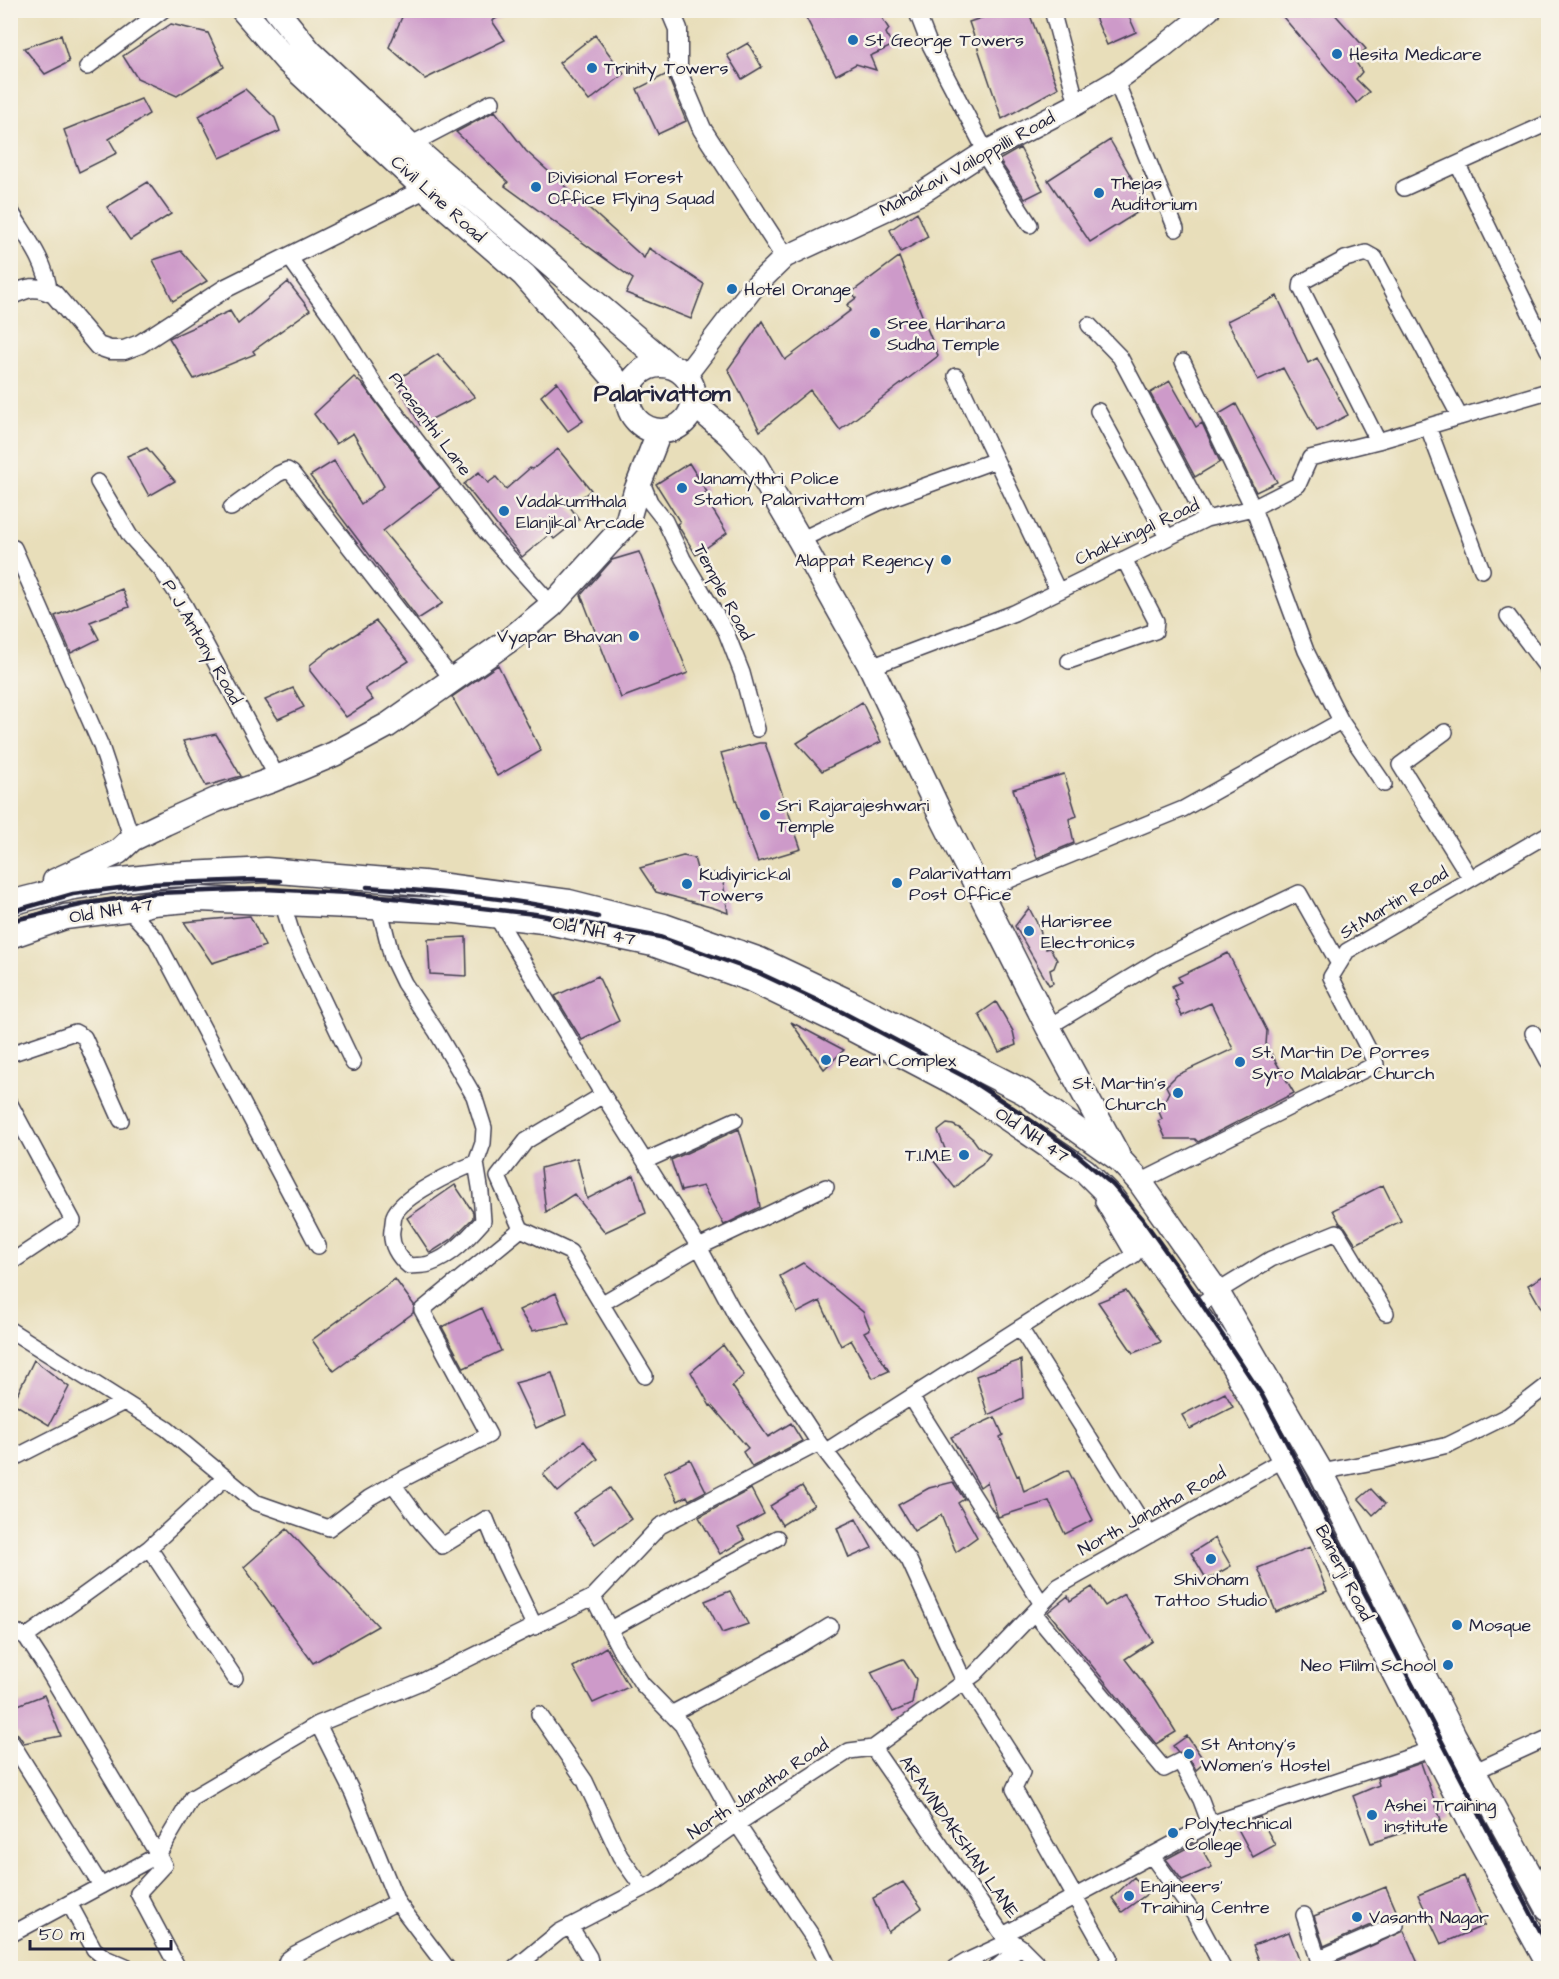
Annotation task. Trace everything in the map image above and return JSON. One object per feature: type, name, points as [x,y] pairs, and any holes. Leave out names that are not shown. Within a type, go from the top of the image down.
[{"type":"main road","name":"Civil Line Road","points":[[243,10],[286,60],[425,189],[524,275],[628,394]]},
{"type":"main road","name":"Civil Line Road","points":[[276,10],[310,52],[410,144],[677,370]]},
{"type":"main road","name":"Mahakavi Vailoppilli Road","points":[[677,370],[785,257],[920,194],[984,153],[1077,104],[1116,81],[1209,10]]},
{"type":"main road","points":[[650,366],[677,370],[694,389],[694,404],[688,419],[675,429],[659,432],[644,427],[632,415],[628,394],[635,377],[650,366]]},
{"type":"main road","name":"Old NH 47","points":[[694,404],[730,435],[755,463],[800,540],[871,667],[1048,1027],[1120,1160]]},
{"type":"main road","name":"Old NH 47","points":[[10,902],[216,800],[334,754],[388,725],[512,638],[552,605],[627,523],[659,432]]},
{"type":"main road","name":"Old NH 47","points":[[10,902],[113,880],[266,870],[423,883],[569,902],[664,926],[760,960],[849,1002],[1024,1092],[1120,1160],[1140,1182]]},
{"type":"main road","name":"Old NH 47","points":[[10,936],[65,917],[128,909],[153,903],[200,899],[456,910],[543,921],[653,944],[750,979],[842,1023],[957,1084],[1085,1171],[1113,1199]]},
{"type":"main road","name":"Banerji Road","points":[[1140,1182],[1217,1292],[1321,1472],[1438,1705],[1548,1908]]},
{"type":"main road","name":"Banerji Road","points":[[1113,1199],[1229,1358],[1284,1459],[1471,1823],[1548,1963]]},
{"type":"main road","points":[[1418,1717],[1438,1705]]},
{"type":"street","points":[[87,67],[163,10]]},
{"type":"street","points":[[670,10],[678,28],[678,72],[702,129],[785,257]]},
{"type":"street","points":[[916,10],[928,41],[984,153],[1030,225]]},
{"type":"street","points":[[1052,10],[1077,104]]},
{"type":"street","points":[[1116,81],[1176,229]]},
{"type":"street","points":[[410,144],[492,102]]},
{"type":"street","points":[[1404,188],[1548,123]]},
{"type":"street","points":[[1458,165],[1548,350]]},
{"type":"street","points":[[10,296],[21,290],[40,287],[49,291],[98,346],[110,350],[124,350],[140,344],[226,288],[425,189]]},
{"type":"street","points":[[10,210],[42,263],[48,279],[49,291]]},
{"type":"street","points":[[1378,441],[1301,288],[1302,282],[1345,259],[1366,253],[1375,258],[1460,417]]},
{"type":"street","name":"Prasanthi Lane","points":[[289,257],[336,323],[378,390],[486,532],[552,605]]},
{"type":"street","points":[[1089,325],[1120,357],[1206,519]]},
{"type":"street","points":[[1183,362],[1253,508],[1306,651],[1341,721],[1384,784]]},
{"type":"street","points":[[956,376],[1058,591]]},
{"type":"street","name":"Chakkingal Road","points":[[871,667],[1014,613],[1206,519],[1253,508],[1298,485],[1310,458],[1378,441],[1548,391]]},
{"type":"street","points":[[1098,411],[1167,537]]},
{"type":"street","points":[[1428,426],[1482,570]]},
{"type":"street","points":[[800,540],[878,503],[996,460]]},
{"type":"street","points":[[231,508],[278,474],[287,470],[292,473],[453,680]]},
{"type":"street","name":"Temple Road","points":[[641,480],[650,502],[665,521],[683,559],[726,632],[742,673],[757,729]]},
{"type":"street","name":"P J Antony Road","points":[[98,482],[130,536],[161,570],[185,606],[277,777]]},
{"type":"street","points":[[14,548],[101,746],[125,846],[108,869],[128,909],[156,939],[318,1246]]},
{"type":"street","points":[[1069,661],[1155,632],[1156,621],[1124,559]]},
{"type":"street","points":[[1508,616],[1548,669]]},
{"type":"street","points":[[980,892],[1184,809],[1341,721]]},
{"type":"street","points":[[1445,732],[1400,765],[1471,879]]},
{"type":"street","name":"St.Martin Road","points":[[1140,1182],[1376,1064],[1330,977],[1347,951],[1548,834]]},
{"type":"street","points":[[1048,1027],[1161,959],[1299,893],[1339,964]]},
{"type":"street","points":[[282,902],[293,937],[353,1063]]},
{"type":"street","points":[[379,906],[392,958],[404,983],[436,1031],[474,1096],[484,1128],[483,1143],[476,1163],[483,1221],[467,1240],[446,1256],[428,1264],[409,1266],[400,1259],[391,1239],[394,1214],[410,1198],[425,1188],[476,1163]]},
{"type":"street","points":[[496,916],[603,1095],[699,1247],[736,1316],[823,1447],[909,1560],[964,1681],[1022,1772],[1014,1789],[1110,1958],[1104,1968]]},
{"type":"street","points":[[10,1054],[75,1032],[84,1037],[121,1120]]},
{"type":"street","points":[[1533,1033],[1548,1061]]},
{"type":"street","points":[[603,1095],[526,1141],[498,1178],[521,1229],[570,1252],[645,1376]]},
{"type":"street","points":[[10,1104],[73,1221],[10,1263]]},
{"type":"street","points":[[645,1161],[735,1120]]},
{"type":"street","points":[[10,1935],[158,1855],[192,1798],[318,1724],[422,1682],[593,1598],[660,1526],[823,1447],[911,1397],[1134,1255],[1085,1171]]},
{"type":"street","points":[[601,1304],[699,1247],[826,1187]]},
{"type":"street","points":[[12,1332],[167,1430],[255,1502],[329,1528],[369,1498],[393,1484],[489,1435],[422,1310],[521,1229]]},
{"type":"street","points":[[1195,1309],[1217,1292],[1271,1259],[1337,1232],[1386,1313]]},
{"type":"street","points":[[1020,1328],[1150,1535]]},
{"type":"street","points":[[1321,1472],[1448,1445],[1509,1415],[1548,1385]]},
{"type":"street","points":[[911,1397],[1038,1608],[1164,1770],[1180,1761],[1201,1800],[1210,1824]]},
{"type":"street","points":[[10,1460],[124,1402]]},
{"type":"street","name":"North Janatha Road","points":[[515,1968],[559,1932],[654,1883],[737,1824],[849,1751],[873,1748],[975,1674],[1059,1586],[1284,1459]]},
{"type":"street","points":[[26,1637],[149,1548],[226,1477]]},
{"type":"street","points":[[393,1484],[442,1546],[486,1519],[535,1627]]},
{"type":"street","points":[[610,1629],[777,1538]]},
{"type":"street","points":[[149,1548],[235,1678]]},
{"type":"street","points":[[593,1598],[642,1684],[682,1725],[737,1824],[818,1945],[829,1968]]},
{"type":"street","points":[[671,1714],[796,1647],[830,1626]]},
{"type":"street","points":[[10,1629],[26,1637],[164,1865],[138,1893],[175,1968]]},
{"type":"street","points":[[539,1714],[585,1781],[620,1856],[643,1888]]},
{"type":"street","points":[[318,1724],[353,1794],[397,1902],[447,1968]]},
{"type":"street","points":[[1473,1772],[1548,1738]]},
{"type":"street","points":[[10,1740],[101,1886]]},
{"type":"street","name":"ARAVINDAKSHAN LANE","points":[[873,1748],[1011,1941],[1042,1968]]},
{"type":"street","points":[[956,1968],[1011,1941],[1075,1896],[1210,1824],[1433,1749]]},
{"type":"street","points":[[1151,1855],[1194,1914],[1223,1968]]},
{"type":"street","points":[[284,1968],[287,1960],[295,1954],[397,1902]]},
{"type":"street","points":[[69,1904],[94,1949],[105,1958],[125,1968]]},
{"type":"street","points":[[1304,1915],[1319,1964],[1396,1925]]},
{"type":"street","points":[[570,1926],[589,1958],[592,1968]]},
{"type":"street","points":[[996,1968],[1011,1941]]},
{"type":"building","points":[[416,10],[510,10],[492,21],[505,40],[425,79],[389,47],[402,17]]},
{"type":"building","name":"St George Towers","points":[[802,10],[877,10],[889,29],[886,33],[892,46],[870,56],[876,70],[856,64],[836,75]]},
{"type":"building","points":[[1005,10],[1028,10],[1058,88],[1002,119],[969,22]]},
{"type":"building","points":[[1092,10],[1126,10],[1136,32],[1107,45]]},
{"type":"building","name":"Hesita Medicare","points":[[1277,10],[1331,10],[1366,49],[1354,59],[1362,72],[1356,79],[1369,92],[1357,103]]},
{"type":"building","points":[[171,24],[208,33],[224,67],[177,96],[137,78],[123,56]]},
{"type":"building","points":[[61,35],[69,62],[45,74],[24,48]]},
{"type":"building","name":"Trinity Towers","points":[[595,35],[624,74],[589,101],[559,63]]},
{"type":"building","points":[[748,43],[762,67],[742,79],[727,55]]},
{"type":"building","points":[[667,74],[686,121],[658,134],[637,89]]},
{"type":"building","points":[[245,89],[275,118],[280,131],[220,158],[199,116]]},
{"type":"building","points":[[141,99],[149,114],[109,139],[117,153],[79,172],[64,130]]},
{"type":"building","points":[[495,111],[526,151],[644,258],[649,248],[704,284],[691,319],[626,293],[633,279],[505,186],[508,182],[456,132]]},
{"type":"building","name":"Thejas Auditorium","points":[[1110,140],[1148,206],[1090,242],[1048,180]]},
{"type":"building","points":[[1020,148],[1043,190],[1025,199],[999,160]]},
{"type":"building","points":[[148,182],[171,214],[130,240],[107,207]]},
{"type":"building","points":[[917,212],[928,237],[901,252],[890,230]]},
{"type":"building","points":[[181,251],[207,281],[173,301],[153,260]]},
{"type":"building","name":"Sree Harihara Sudha Temple","points":[[899,257],[938,356],[840,430],[810,390],[760,431],[728,369],[762,321],[785,360],[851,310],[847,305],[856,298],[852,292]]},
{"type":"building","points":[[288,282],[310,310],[253,351],[255,354],[194,379],[169,338],[230,311],[238,324]]},
{"type":"building","points":[[1277,296],[1308,363],[1317,358],[1348,415],[1317,431],[1283,368],[1258,380],[1227,321]]},
{"type":"building","points":[[438,354],[475,397],[420,425],[396,380]]},
{"type":"building","points":[[354,377],[363,385],[440,487],[383,531],[443,603],[418,619],[310,476],[334,461],[361,504],[384,486],[353,433],[336,444],[314,414]]},
{"type":"building","points":[[1170,381],[1196,427],[1202,423],[1220,462],[1195,477],[1150,393]]},
{"type":"building","points":[[557,382],[583,421],[568,431],[541,396]]},
{"type":"building","points":[[1236,404],[1277,482],[1256,492],[1219,414]]},
{"type":"building","points":[[147,448],[175,481],[149,496],[127,456]]},
{"type":"building","points":[[558,449],[591,490],[570,507],[579,519],[554,539],[550,534],[522,557],[464,484],[479,472],[488,483],[496,477],[506,489],[530,468],[533,469]]},
{"type":"building","points":[[689,463],[707,492],[703,494],[727,533],[696,555],[677,524],[680,522],[656,484]]},
{"type":"building","name":"Vyapar Bhavan","points":[[639,552],[688,673],[621,698],[581,595],[612,560]]},
{"type":"building","points":[[122,589],[129,607],[90,622],[99,639],[71,653],[55,616]]},
{"type":"building","points":[[376,621],[409,661],[365,689],[373,700],[346,717],[310,671],[310,665],[333,647]]},
{"type":"building","points":[[498,665],[541,751],[497,776],[452,697]]},
{"type":"building","points":[[293,688],[304,707],[278,719],[265,700]]},
{"type":"building","points":[[862,702],[881,742],[822,771],[797,743]]},
{"type":"building","points":[[216,734],[241,776],[206,786],[183,741]]},
{"type":"building","name":"Sri Rajarajeshwari Temple","points":[[765,743],[801,849],[758,862],[721,753]]},
{"type":"building","points":[[1064,774],[1077,816],[1069,819],[1074,843],[1037,858],[1013,789]]},
{"type":"building","name":"Kudiyirickal Towers","points":[[683,856],[694,858],[699,876],[714,873],[722,876],[728,913],[656,892],[640,868]]},
{"type":"building","points":[[1029,908],[1039,927],[1046,949],[1050,948],[1057,960],[1054,968],[1050,970],[1053,983],[1049,985],[1015,926]]},
{"type":"building","points":[[250,916],[265,946],[212,963],[184,922]]},
{"type":"building","points":[[466,937],[467,976],[430,974],[428,939]]},
{"type":"building","name":"St. Martin De Porres Syro Malabar Church","points":[[1228,953],[1267,1031],[1266,1045],[1294,1093],[1198,1142],[1195,1139],[1166,1139],[1158,1121],[1162,1119],[1159,1112],[1169,1092],[1166,1086],[1177,1075],[1233,1049],[1211,1003],[1182,1016],[1175,1001],[1178,1000],[1172,986],[1181,982],[1178,977]]},
{"type":"building","points":[[598,976],[619,1021],[582,1040],[555,996]]},
{"type":"building","points":[[996,1002],[1013,1031],[1016,1045],[999,1052],[979,1014]]},
{"type":"building","name":"Pearl Complex","points":[[791,1022],[844,1050],[824,1069]]},
{"type":"building","name":"T.I.M.E","points":[[947,1124],[961,1129],[990,1154],[982,1165],[955,1188],[933,1160],[945,1149],[938,1131]]},
{"type":"building","points":[[739,1129],[760,1207],[724,1225],[703,1186],[681,1191],[671,1160]]},
{"type":"building","points":[[577,1158],[587,1199],[634,1175],[646,1213],[605,1232],[574,1194],[546,1212],[541,1168]]},
{"type":"building","points":[[455,1185],[473,1212],[473,1218],[452,1239],[430,1253],[407,1218]]},
{"type":"building","points":[[1383,1185],[1401,1221],[1356,1244],[1333,1210]]},
{"type":"building","points":[[803,1263],[863,1312],[870,1329],[864,1332],[889,1371],[873,1378],[851,1340],[841,1346],[820,1301],[797,1313],[780,1276]]},
{"type":"building","points":[[1548,1273],[1548,1320],[1528,1285]]},
{"type":"building","points":[[395,1279],[414,1305],[413,1313],[334,1371],[312,1340]]},
{"type":"building","points":[[1126,1291],[1161,1342],[1133,1353],[1098,1302]]},
{"type":"building","points":[[556,1293],[569,1324],[532,1331],[519,1310]]},
{"type":"building","points":[[482,1308],[501,1351],[464,1368],[442,1327]]},
{"type":"building","points":[[723,1345],[744,1375],[732,1386],[768,1437],[791,1423],[802,1441],[752,1467],[743,1452],[748,1448],[710,1406],[691,1372]]},
{"type":"building","points":[[34,1360],[69,1387],[49,1425],[13,1403]]},
{"type":"building","points":[[1021,1360],[1023,1398],[988,1415],[976,1376]]},
{"type":"building","points":[[552,1373],[566,1415],[536,1428],[515,1383]]},
{"type":"building","points":[[1225,1393],[1233,1407],[1190,1429],[1182,1415]]},
{"type":"building","points":[[995,1417],[1003,1435],[1000,1437],[1017,1476],[1019,1475],[1024,1492],[1068,1470],[1093,1520],[1065,1534],[1049,1501],[998,1517],[987,1482],[980,1487],[951,1437]]},
{"type":"building","points":[[584,1441],[598,1459],[558,1492],[543,1474]]},
{"type":"building","points":[[690,1459],[706,1491],[689,1500],[687,1496],[678,1501],[664,1472]]},
{"type":"building","points":[[953,1482],[964,1499],[958,1503],[977,1537],[956,1552],[941,1515],[914,1531],[898,1505],[929,1488]]},
{"type":"building","points":[[802,1486],[814,1505],[782,1525],[770,1506]]},
{"type":"building","points":[[610,1488],[631,1519],[595,1544],[573,1513]]},
{"type":"building","points":[[751,1489],[764,1514],[738,1528],[745,1540],[720,1554],[699,1517]]},
{"type":"building","points":[[1371,1489],[1385,1504],[1373,1515],[1359,1499]]},
{"type":"building","points":[[856,1519],[872,1548],[849,1558],[837,1528]]},
{"type":"building","points":[[287,1529],[378,1626],[313,1663],[244,1567]]},
{"type":"building","name":"Shivoham Tattoo Studio","points":[[1215,1538],[1231,1566],[1207,1580],[1191,1553]]},
{"type":"building","points":[[1310,1547],[1327,1591],[1276,1612],[1258,1568]]},
{"type":"building","points":[[1092,1587],[1105,1606],[1124,1594],[1153,1641],[1125,1659],[1155,1698],[1176,1732],[1156,1744],[1048,1612],[1068,1596],[1070,1601]]},
{"type":"building","points":[[730,1591],[748,1624],[722,1633],[705,1601]]},
{"type":"building","points":[[606,1647],[629,1687],[593,1703],[573,1667]]},
{"type":"building","points":[[903,1659],[916,1679],[912,1704],[893,1712],[871,1672]]},
{"type":"building","points":[[44,1695],[61,1736],[24,1743],[18,1734],[10,1730],[10,1708]]},
{"type":"building","name":"St Antony's Women's Hostel","points":[[1187,1736],[1205,1762],[1196,1770],[1186,1753],[1178,1752],[1173,1746]]},
{"type":"building","points":[[1421,1763],[1441,1820],[1371,1843],[1353,1796],[1379,1785],[1377,1778]]},
{"type":"building","points":[[1260,1817],[1275,1845],[1253,1857],[1237,1827]]},
{"type":"building","points":[[1198,1842],[1212,1867],[1182,1880],[1166,1859]]},
{"type":"building","points":[[1464,1876],[1485,1925],[1441,1944],[1418,1895]]},
{"type":"building","name":"Engineers' Training Centre","points":[[1134,1877],[1147,1894],[1122,1912],[1112,1898]]},
{"type":"building","points":[[903,1882],[922,1908],[888,1932],[873,1898]]},
{"type":"building","name":"Vasanth Nagar","points":[[1386,1887],[1398,1915],[1324,1946],[1314,1916]]},
{"type":"building","name":"Vasanth Nagar","points":[[1404,1931],[1420,1968],[1333,1968],[1331,1964]]},
{"type":"building","points":[[1289,1932],[1302,1968],[1262,1968],[1253,1945]]},
{"type":"railway","points":[[10,912],[73,894],[150,884],[280,881]]},
{"type":"railway","points":[[367,887],[484,897],[541,905],[598,917]]},
{"type":"railway","points":[[10,921],[85,904],[155,893],[265,889],[350,893],[535,914],[660,937],[759,973],[842,1012],[967,1078],[1019,1112],[1073,1151],[1113,1185],[1142,1218],[1262,1395],[1548,1946]]},
{"type":"place","name":"St George Towers","points":[[853,40]]},
{"type":"place","name":"Hesita Medicare","points":[[1337,54]]},
{"type":"place","name":"Trinity Towers","points":[[592,68]]},
{"type":"place","name":"Divisional Forest Office Flying Squad","points":[[536,187]]},
{"type":"place","name":"Thejas Auditorium","points":[[1099,193]]},
{"type":"place","name":"Hotel Orange","points":[[732,289]]},
{"type":"place","name":"Sree Harihara Sudha Temple","points":[[875,333]]},
{"type":"place","name":"Janamythri Police Station, Palarivattom","points":[[682,488]]},
{"type":"place","name":"Vadakumthala Elanjikal Arcade","points":[[504,511]]},
{"type":"place","name":"Alappat Regency","points":[[946,560]]},
{"type":"place","name":"Vyapar Bhavan","points":[[634,636]]},
{"type":"place","name":"Sri Rajarajeshwari Temple","points":[[765,815]]},
{"type":"place","name":"Palarivattam Post Office","points":[[897,883]]},
{"type":"place","name":"Kudiyirickal Towers","points":[[687,884]]},
{"type":"place","name":"Harisree Electronics","points":[[1029,931]]},
{"type":"place","name":"Pearl Complex","points":[[826,1060]]},
{"type":"place","name":"St. Martin De Porres Syro Malabar Church","points":[[1240,1062]]},
{"type":"place","name":"St. Martin's Church","points":[[1178,1093]]},
{"type":"place","name":"T.I.M.E","points":[[964,1155]]},
{"type":"place","name":"Shivoham Tattoo Studio","points":[[1211,1559]]},
{"type":"place","name":"Mosque","points":[[1457,1625]]},
{"type":"place","name":"Neo FIilm School","points":[[1448,1665]]},
{"type":"place","name":"St Antony's Women's Hostel","points":[[1189,1754]]},
{"type":"place","name":"Ashei Training institute","points":[[1372,1815]]},
{"type":"place","name":"Polytechnical College","points":[[1173,1833]]},
{"type":"place","name":"Engineers' Training Centre","points":[[1129,1896]]},
{"type":"place","name":"Vasanth Nagar","points":[[1357,1917]]},
{"type":"district","name":"Palarivattom","points":[[662,394]]}]
